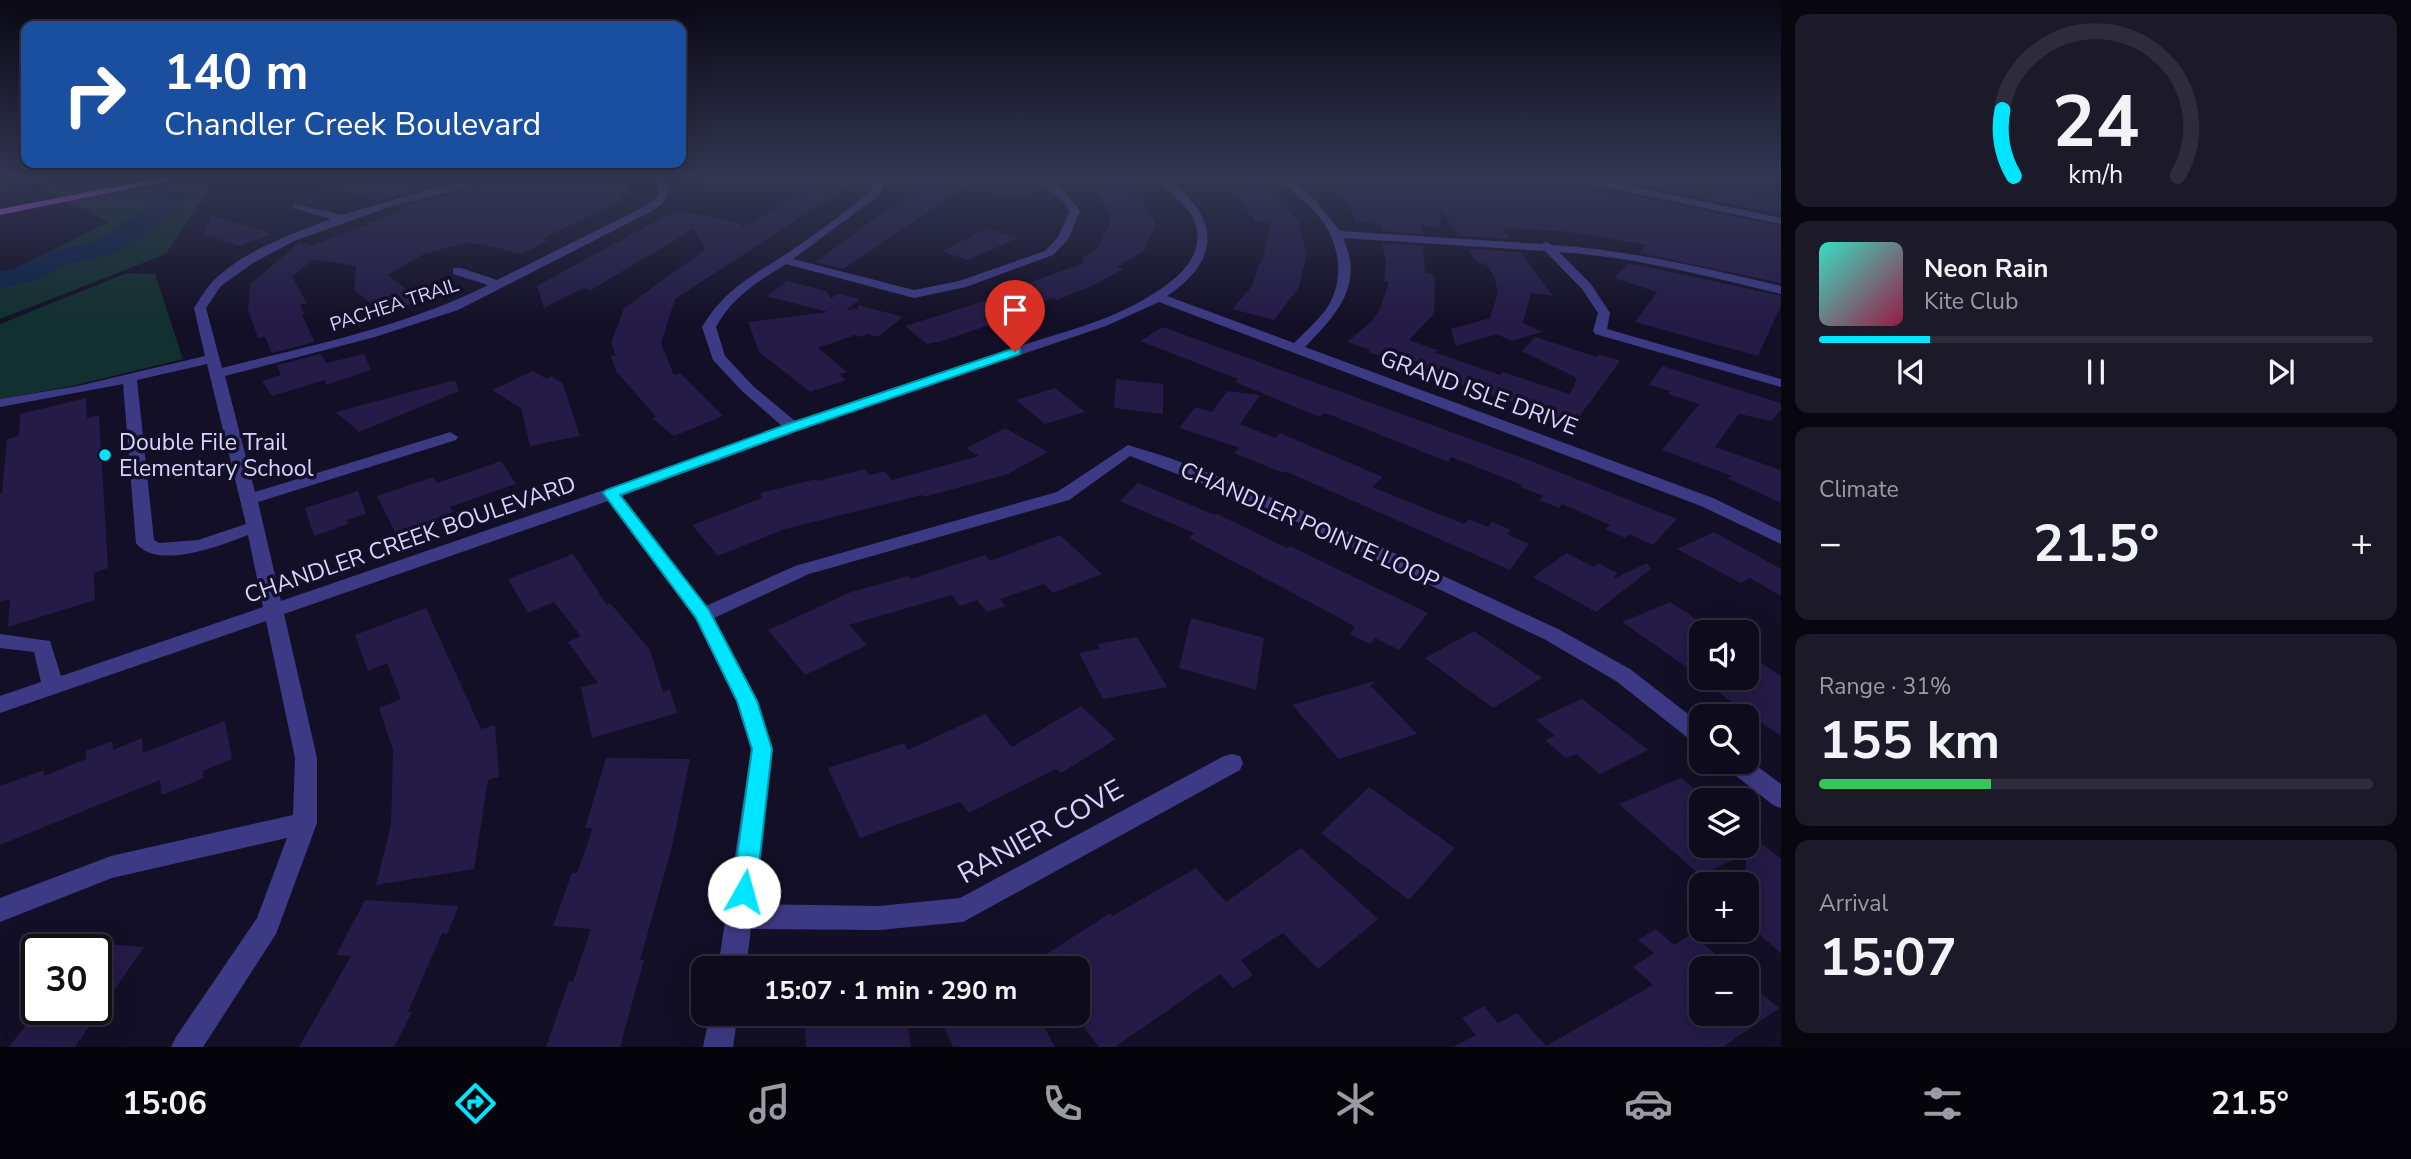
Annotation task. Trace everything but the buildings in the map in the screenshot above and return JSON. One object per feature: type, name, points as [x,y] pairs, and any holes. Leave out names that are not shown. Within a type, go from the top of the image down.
[{"type":"street","points":[[186,1047],[267,925],[305,823],[306,758],[271,610],[249,499],[200,308],[212,286],[224,275],[258,255],[330,225]]},
{"type":"street","name":"PACHEA TRAIL","points":[[216,374],[414,321],[454,307],[617,225]]},
{"type":"street","points":[[793,427],[748,389],[718,357],[709,327],[732,292],[784,260],[832,225]]},
{"type":"street","points":[[784,260],[914,294],[962,284],[1049,253],[1063,238],[1069,225]]},
{"type":"street","name":"CHANDLER CREEK BOULEVARD","points":[[0,705],[793,427],[1090,326],[1158,297],[1190,271],[1198,259],[1203,240],[1200,225]]},
{"type":"street","points":[[1297,348],[1336,305],[1344,279],[1344,257],[1338,234],[1331,225]]},
{"type":"street","points":[[1338,234],[1546,245],[1600,251],[1675,264],[1781,290]]},
{"type":"street","points":[[1546,245],[1587,287],[1604,313],[1600,331],[1781,383]]},
{"type":"street","points":[[457,271],[499,285]]},
{"type":"street","name":"GRAND ISLE DRIVE","points":[[1158,297],[1707,502],[1781,538]]},
{"type":"street","points":[[0,403],[130,378],[213,358]]},
{"type":"street","points":[[130,378],[145,544],[155,549],[177,549],[255,527]]},
{"type":"street","points":[[249,499],[450,437]]},
{"type":"street","name":"CHANDLER POINTE LOOP","points":[[703,615],[802,570],[1063,496],[1128,450],[1164,461],[1280,507],[1551,634],[1623,675],[1689,727]]},
{"type":"street","points":[[611,493],[703,615],[747,701],[762,749],[734,956]]},
{"type":"street","points":[[0,641],[43,646],[52,687]]},
{"type":"street","name":"RANIER COVE","points":[[741,916],[879,918],[963,910],[1232,762]]},
{"type":"street","points":[[1751,774],[1781,798]]},
{"type":"street","points":[[0,909],[111,867],[305,823]]},
{"type":"street","points":[[718,1047],[722,1026]]},
{"type":"green space","points":[[103,225],[185,225],[166,254],[0,319],[0,276]]},
{"type":"green space","points":[[127,273],[155,274],[183,359],[72,386],[0,399],[0,324]]},
{"type":"waterway","points":[[0,280],[25,274],[58,258],[103,248],[139,225]]},
{"type":"place","name":"Double File Trail Elementary School","points":[[105,455]]},
{"type":"route","points":[[744,892],[762,749],[747,701],[703,615],[611,493],[793,427],[1015,352]]}]
